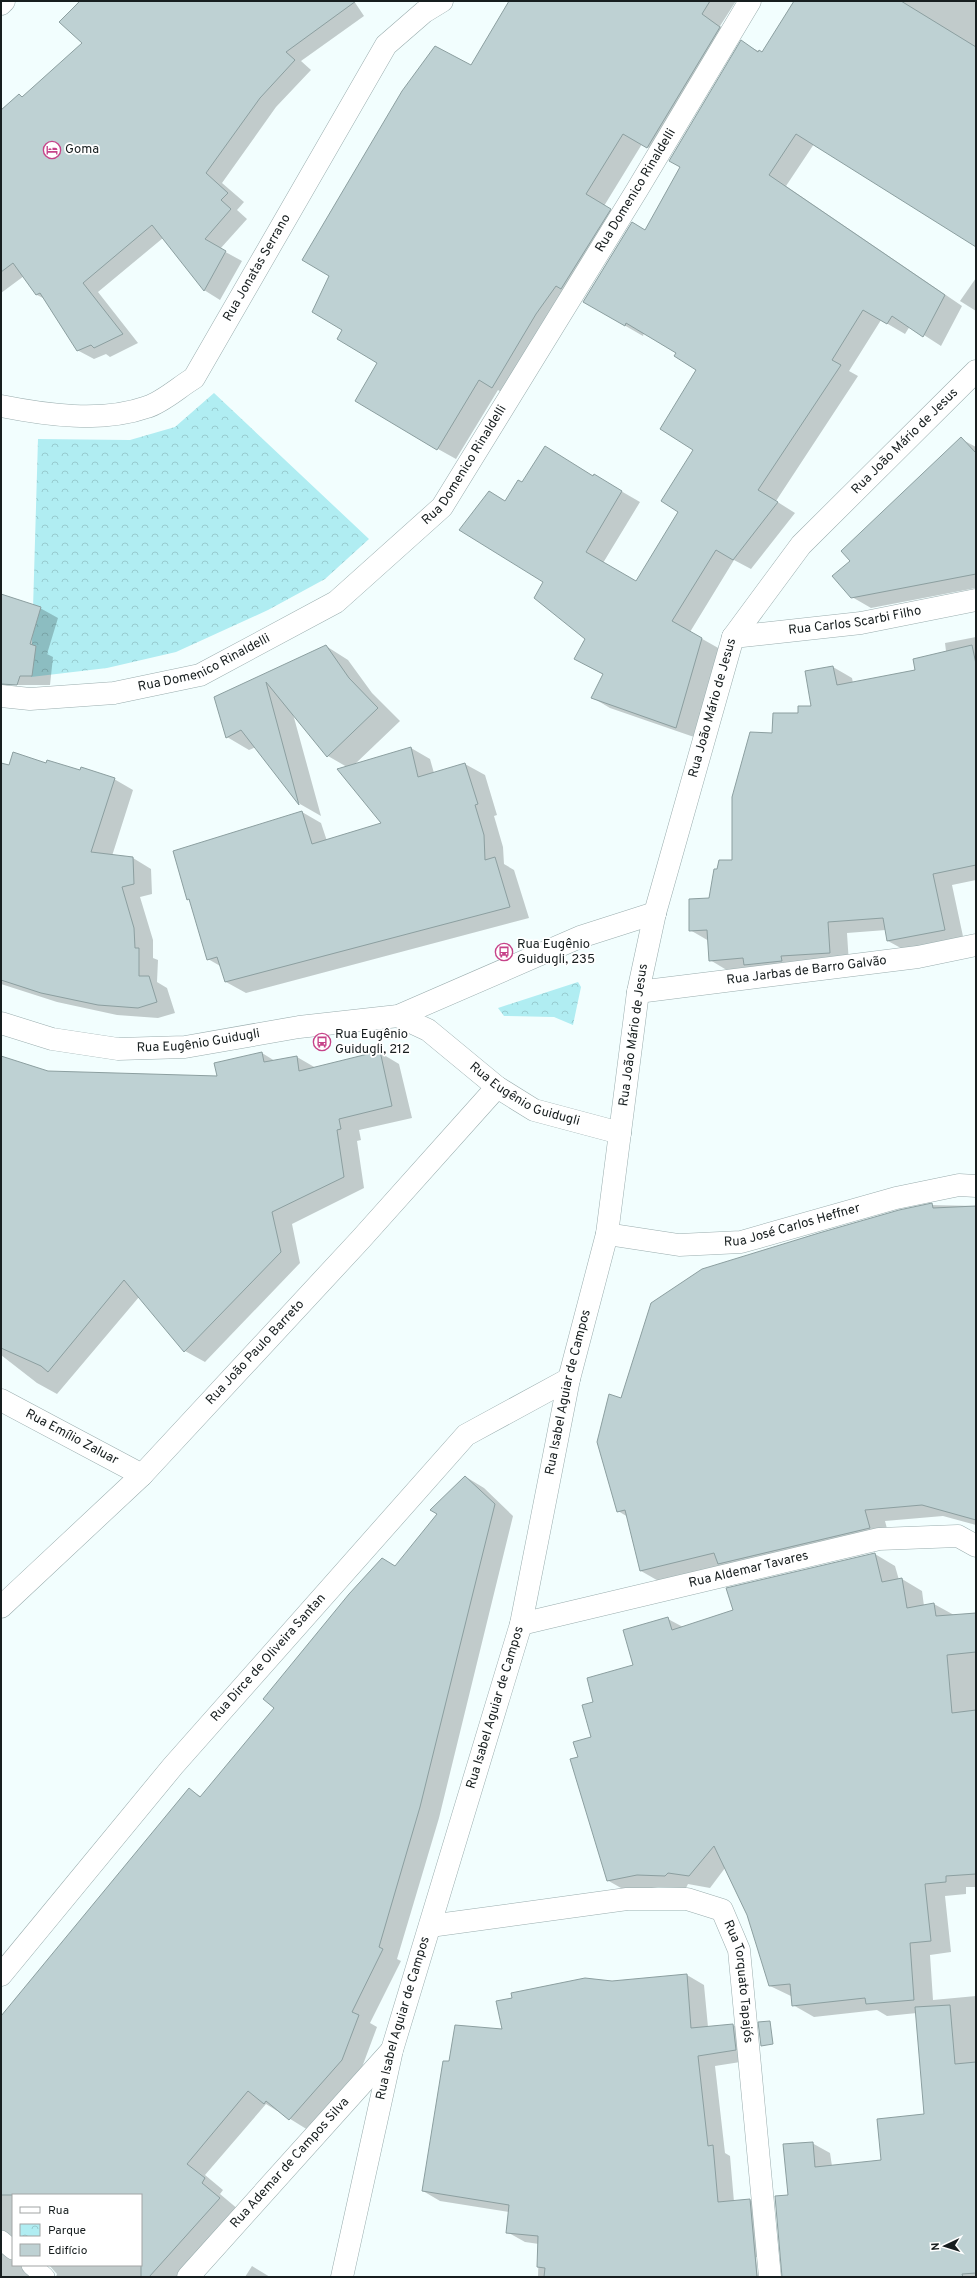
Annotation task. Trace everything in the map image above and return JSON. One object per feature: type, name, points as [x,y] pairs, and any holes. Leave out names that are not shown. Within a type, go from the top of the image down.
[{"type":"street","points":[[1,4],[4,1]]},
{"type":"street","name":"Rua Jonatas Serrano","points":[[1,406],[91,417],[147,407],[194,378],[386,45],[424,12],[442,1]]},
{"type":"street","name":"Rua Domenico Rinaldelli","points":[[1,696],[30,699],[114,693],[200,675],[336,602],[442,507],[637,190],[750,1]]},
{"type":"street","name":"Rua João Mário de Jesus","points":[[620,1133],[638,992],[655,913],[733,636],[800,545],[976,371]]},
{"type":"street","name":"Rua Carlos Scarbi Filho","points":[[733,636],[862,624],[976,600]]},
{"type":"street","name":"Rua Eugênio Guidugli","points":[[1,1023],[52,1039],[118,1049],[185,1047],[299,1027],[398,1016],[580,937],[655,913]]},
{"type":"street","name":"Rua Jarbas de Barro Galvão","points":[[638,992],[918,957],[976,945]]},
{"type":"street","name":"Rua Eugênio Guidugli","points":[[398,1016],[428,1030],[498,1087],[534,1110],[620,1133]]},
{"type":"street","name":"Rua João Paulo Barreto","points":[[1,1608],[142,1475],[361,1239],[498,1087]]},
{"type":"street","name":"Rua Isabel Aguiar de Campos","points":[[342,2277],[392,2050],[521,1624],[569,1379],[607,1234],[620,1133]]},
{"type":"street","name":"Rua José Carlos Heffner","points":[[607,1234],[679,1245],[741,1242],[896,1198],[959,1185],[976,1186]]},
{"type":"street","name":"Rua Dirce de Oliveira Santan","points":[[1,1975],[173,1766],[466,1436],[569,1379]]},
{"type":"street","name":"Rua Emílio Zaluar","points":[[1,1400],[142,1475]]},
{"type":"street","name":"Rua Aldemar Tavares","points":[[521,1624],[880,1539],[958,1536],[976,1546]]},
{"type":"street","name":"Rua Torquato Tapajós","points":[[430,1926],[627,1899],[687,1899],[722,1910],[739,1950],[770,2277]]},
{"type":"street","name":"Rua Ademar de Campos Silva","points":[[188,2277],[392,2050]]},
{"type":"lane","points":[[1,2240],[12,2249]]},
{"type":"lane","points":[[32,2266],[45,2277]]},
{"type":"green space","points":[[214,393],[369,539],[325,579],[268,610],[176,652],[107,668],[31,677],[38,439],[130,440],[175,427]]},
{"type":"green space","points":[[578,982],[581,987],[573,1025],[554,1017],[504,1016],[498,1008]]},
{"type":"building","points":[[80,1],[356,1],[286,52],[295,60],[260,98],[206,173],[228,193],[221,200],[231,209],[205,239],[226,251],[204,291],[152,225],[83,283],[123,334],[94,348],[91,345],[77,351],[40,293],[36,295],[13,263],[1,272],[1,110],[19,94],[22,97],[82,43],[59,22]]},
{"type":"building","points":[[509,1],[710,1],[702,14],[720,27],[647,148],[623,134],[586,194],[611,209],[561,289],[556,286],[536,314],[492,388],[479,380],[437,450],[355,401],[377,363],[337,339],[342,330],[312,312],[329,276],[302,260],[402,91],[435,46],[471,65]]},
{"type":"building","points":[[794,1],[901,1],[976,47],[976,247],[796,134],[769,175],[945,295],[923,337],[892,316],[887,324],[863,310],[832,360],[841,365],[758,490],[778,502],[733,560],[716,550],[672,621],[702,638],[676,728],[591,698],[603,674],[574,659],[585,639],[534,598],[543,582],[459,530],[489,491],[505,501],[518,480],[522,482],[545,446],[593,476],[594,474],[622,491],[586,552],[636,581],[678,512],[661,501],[693,450],[660,429],[696,370],[674,356],[676,353],[626,323],[625,326],[583,302],[632,222],[645,230],[680,167],[669,161],[741,40],[758,52],[759,50],[762,52]]},
{"type":"building","points":[[961,437],[976,453],[976,574],[851,598],[832,576],[850,561],[841,551]]},
{"type":"building","points":[[1,594],[41,607],[30,644],[36,646],[32,676],[20,676],[17,685],[1,684]]},
{"type":"building","points":[[326,645],[349,678],[378,708],[327,757],[266,682],[299,805],[241,730],[226,738],[214,697]]},
{"type":"building","points":[[972,645],[976,664],[976,865],[933,874],[945,930],[887,941],[883,918],[828,922],[830,953],[781,956],[782,961],[744,965],[743,958],[709,961],[707,930],[689,931],[689,899],[709,898],[714,869],[717,869],[719,860],[732,860],[732,797],[750,732],[772,733],[773,713],[798,713],[798,706],[811,706],[805,671],[833,666],[837,685],[915,670],[913,659]]},
{"type":"building","points":[[411,747],[418,777],[465,763],[478,804],[475,805],[484,835],[485,860],[495,857],[510,907],[225,982],[217,957],[207,960],[189,899],[187,900],[173,851],[302,811],[312,844],[381,823],[337,769]]},
{"type":"building","points":[[13,752],[46,763],[47,760],[80,770],[81,767],[115,778],[91,852],[133,857],[134,884],[122,887],[134,928],[135,948],[139,948],[139,976],[149,976],[157,1002],[138,1008],[98,1005],[41,993],[1,980],[1,763],[9,765]]},
{"type":"building","points":[[380,1051],[392,1106],[339,1119],[341,1129],[337,1130],[344,1177],[272,1212],[281,1252],[184,1352],[124,1280],[48,1372],[41,1366],[1,1348],[1,1056],[48,1071],[217,1076],[214,1063],[262,1052],[264,1062],[297,1056],[299,1071]]},
{"type":"building","points":[[932,1203],[933,1208],[976,1206],[976,1520],[922,1505],[865,1510],[870,1528],[718,1564],[714,1553],[640,1571],[625,1510],[617,1512],[597,1442],[609,1394],[621,1398],[651,1303],[702,1269],[899,1210]]},
{"type":"building","points":[[465,1476],[495,1504],[420,1807],[379,1947],[383,1949],[352,2012],[359,2015],[342,2060],[289,2120],[266,2101],[264,2104],[248,2091],[187,2164],[205,2178],[202,2183],[220,2198],[149,2277],[141,2277],[142,2194],[1,2195],[1,2016],[189,1788],[200,1797],[274,1708],[263,1699],[349,1594],[382,1558],[395,1566],[437,1514],[430,1510]]},
{"type":"building","points":[[875,1553],[882,1582],[902,1578],[907,1608],[934,1603],[936,1616],[976,1613],[976,1652],[947,1655],[952,1713],[976,1710],[976,1874],[946,1876],[946,1882],[925,1884],[931,1941],[910,1943],[914,2000],[866,2004],[865,1998],[792,2006],[790,1984],[769,1986],[747,1915],[714,1846],[689,1876],[668,1873],[665,1876],[637,1875],[607,1881],[570,1759],[578,1757],[573,1742],[591,1737],[582,1705],[593,1702],[587,1678],[633,1665],[623,1630],[668,1617],[672,1630],[733,1610],[726,1588]]},
{"type":"building","points":[[687,1974],[691,2028],[733,2024],[736,2050],[698,2056],[708,2146],[713,2145],[718,2202],[750,2199],[757,2277],[544,2277],[545,2268],[537,2267],[538,2236],[506,2233],[509,2205],[422,2191],[443,2061],[449,2061],[455,2025],[502,2029],[496,2001],[512,1998],[511,1993],[585,1978],[612,1981]]},
{"type":"building","points":[[950,2005],[955,2064],[976,2062],[976,2273],[962,2274],[963,2277],[782,2277],[775,2196],[788,2195],[783,2144],[813,2142],[815,2167],[881,2160],[877,2119],[924,2114],[915,2007]]},
{"type":"building","points":[[770,2021],[773,2044],[761,2046],[758,2022]]},
{"type":"place","name":"Goma","points":[[52,150]]},
{"type":"place","name":"Rua Eugênio Guidugli, 235","points":[[504,952]]},
{"type":"place","name":"Rua Eugênio Guidugli, 212","points":[[322,1042]]}]
